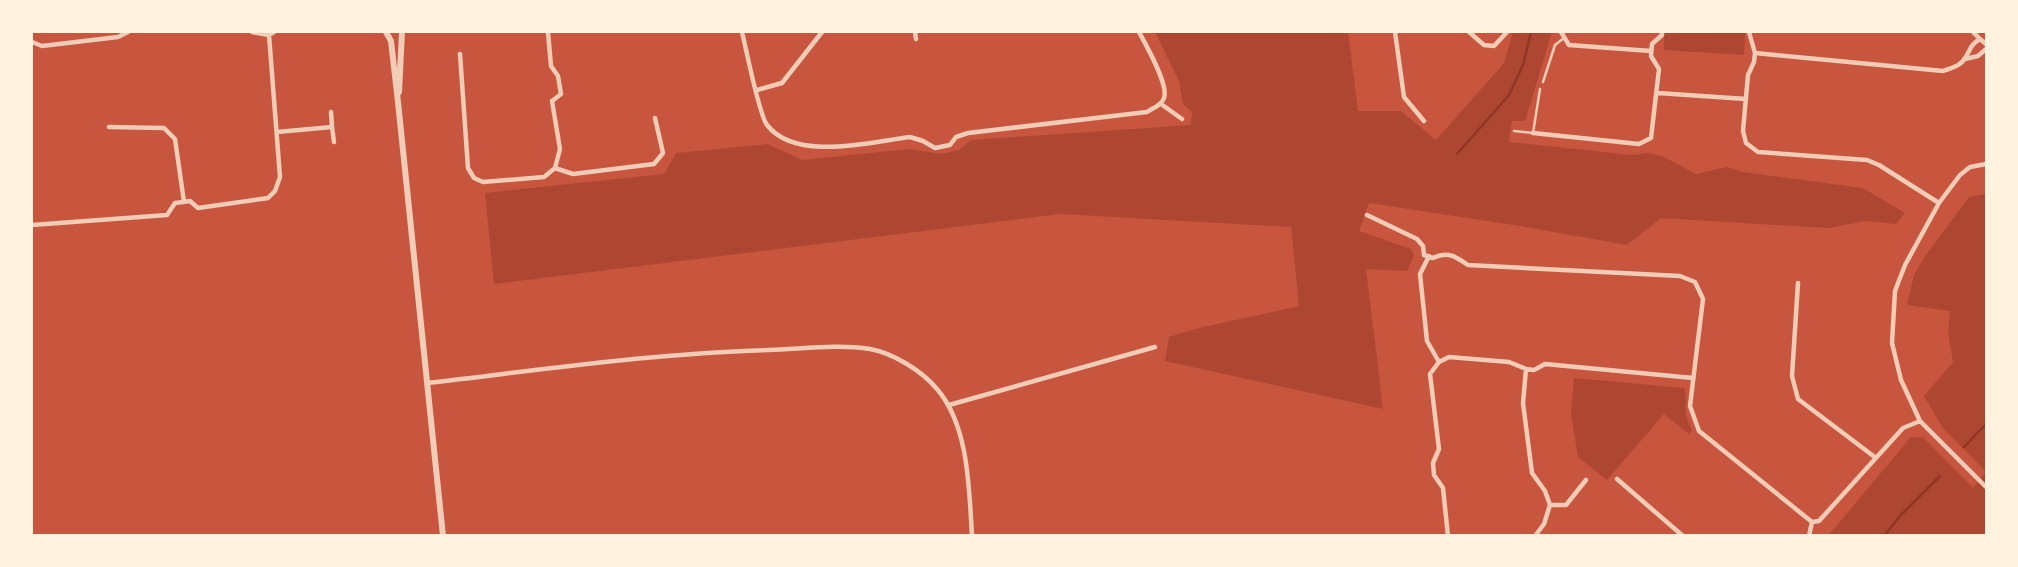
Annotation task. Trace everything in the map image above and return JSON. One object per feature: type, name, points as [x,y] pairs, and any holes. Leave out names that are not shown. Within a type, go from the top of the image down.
[{"type":"street","points":[[32,42],[43,46],[118,37],[128,32]]},
{"type":"street","points":[[32,225],[167,215],[175,203],[190,201],[198,208],[268,198],[275,191],[281,177],[272,33],[252,32]]},
{"type":"street","points":[[386,32],[391,40],[443,536]]},
{"type":"street","points":[[398,102],[402,32]]},
{"type":"street","points":[[460,54],[468,168],[474,177],[483,182],[544,177],[555,168],[560,149],[552,102],[561,94],[558,76],[551,66],[548,32]]},
{"type":"street","points":[[742,32],[765,124],[783,139],[804,146],[829,147],[910,137],[935,148],[950,145],[956,137],[968,133],[1147,112],[1161,104],[1165,97],[1165,87],[1139,32]]},
{"type":"street","points":[[757,90],[782,83],[822,32]]},
{"type":"street","points":[[915,32],[916,39]]},
{"type":"street","points":[[1395,32],[1404,97],[1424,121]]},
{"type":"street","points":[[1469,32],[1484,46],[1494,46],[1507,32]]},
{"type":"street","points":[[1561,32],[1569,45],[1651,51]]},
{"type":"street","points":[[1533,133],[1639,144],[1651,138],[1659,69],[1651,57],[1651,51],[1652,44],[1662,32]]},
{"type":"street","points":[[1749,32],[1755,53],[1748,75],[1743,131],[1746,143],[1758,152],[1867,160],[1939,203]]},
{"type":"street","points":[[1973,32],[1986,44]]},
{"type":"street","points":[[1755,53],[1943,71],[1958,66],[1965,59],[1968,48],[1980,39]]},
{"type":"street","points":[[1965,59],[1978,56],[1986,49]]},
{"type":"street","points":[[1658,93],[1746,99]]},
{"type":"street","points":[[1161,104],[1182,119]]},
{"type":"street","points":[[331,112],[334,142]]},
{"type":"street","points":[[555,168],[573,174],[654,164],[663,153],[655,118]]},
{"type":"street","points":[[109,127],[164,128],[170,133],[175,139],[184,202]]},
{"type":"street","points":[[277,132],[332,127]]},
{"type":"street","points":[[1986,164],[1970,167],[1960,175],[1939,203],[1905,265],[1895,291],[1892,343],[1901,380],[1920,421],[1986,486]]},
{"type":"street","points":[[1367,215],[1417,239],[1423,246],[1424,255],[1433,258],[1443,253],[1453,255],[1468,265],[1680,276],[1695,282],[1703,299],[1690,406],[1699,431],[1812,522],[1819,522],[1903,428],[1920,421]]},
{"type":"street","points":[[1429,256],[1420,274],[1427,341],[1439,362]]},
{"type":"street","points":[[1798,283],[1792,376],[1798,399],[1875,458]]},
{"type":"street","points":[[426,383],[717,351],[848,347],[873,350],[895,358],[928,380],[949,405],[958,424],[963,447],[972,536]]},
{"type":"street","points":[[949,405],[1155,347]]},
{"type":"street","points":[[1448,536],[1443,488],[1434,475],[1433,463],[1439,449],[1430,374],[1439,362],[1449,358],[1509,362],[1534,370],[1545,363],[1693,378]]},
{"type":"street","points":[[1526,369],[1523,403],[1532,473],[1545,491],[1550,505],[1544,524],[1535,536]]},
{"type":"street","points":[[1617,479],[1683,536]]},
{"type":"street","points":[[1550,505],[1566,505],[1587,480]]},
{"type":"street","points":[[1809,536],[1812,522]]},
{"type":"lane","points":[[1543,82],[1555,45],[1564,38]]},
{"type":"lane","points":[[1514,131],[1533,133],[1540,89]]},
{"type":"shaded area","points":[[1155,32],[1348,32],[1358,111],[1401,111],[1436,140],[1504,63],[1513,32],[1552,32],[1525,121],[1512,121],[1509,142],[1632,155],[1649,153],[1662,156],[1696,174],[1727,167],[1742,172],[1863,188],[1905,213],[1896,224],[1866,221],[1828,228],[1661,218],[1627,245],[1369,203],[1359,231],[1411,249],[1414,255],[1407,271],[1366,269],[1383,409],[1165,361],[1169,337],[1299,306],[1291,227],[1061,214],[494,284],[485,193],[664,174],[676,153],[768,144],[802,160],[909,149],[942,154],[959,150],[971,140],[1191,125],[1192,112],[1183,104],[1179,81]]},
{"type":"shaded area","points":[[1664,32],[1745,32],[1744,55],[1664,50]]},
{"type":"shaded area","points":[[1986,194],[1986,472],[1942,427],[1924,396],[1953,362],[1948,332],[1950,311],[1907,305],[1914,275],[1926,255],[1969,197]]},
{"type":"shaded area","points":[[1574,378],[1684,388],[1687,418],[1692,430],[1689,434],[1664,414],[1607,480],[1578,457],[1571,413]]},
{"type":"shaded area","points":[[1923,437],[1973,488],[1986,472],[1986,535],[1828,536],[1910,438]]},
{"type":"waterway","points":[[1457,154],[1509,95],[1523,65],[1531,32]]},
{"type":"waterway","points":[[1964,447],[1986,424]]},
{"type":"waterway","points":[[1884,536],[1940,476]]}]
